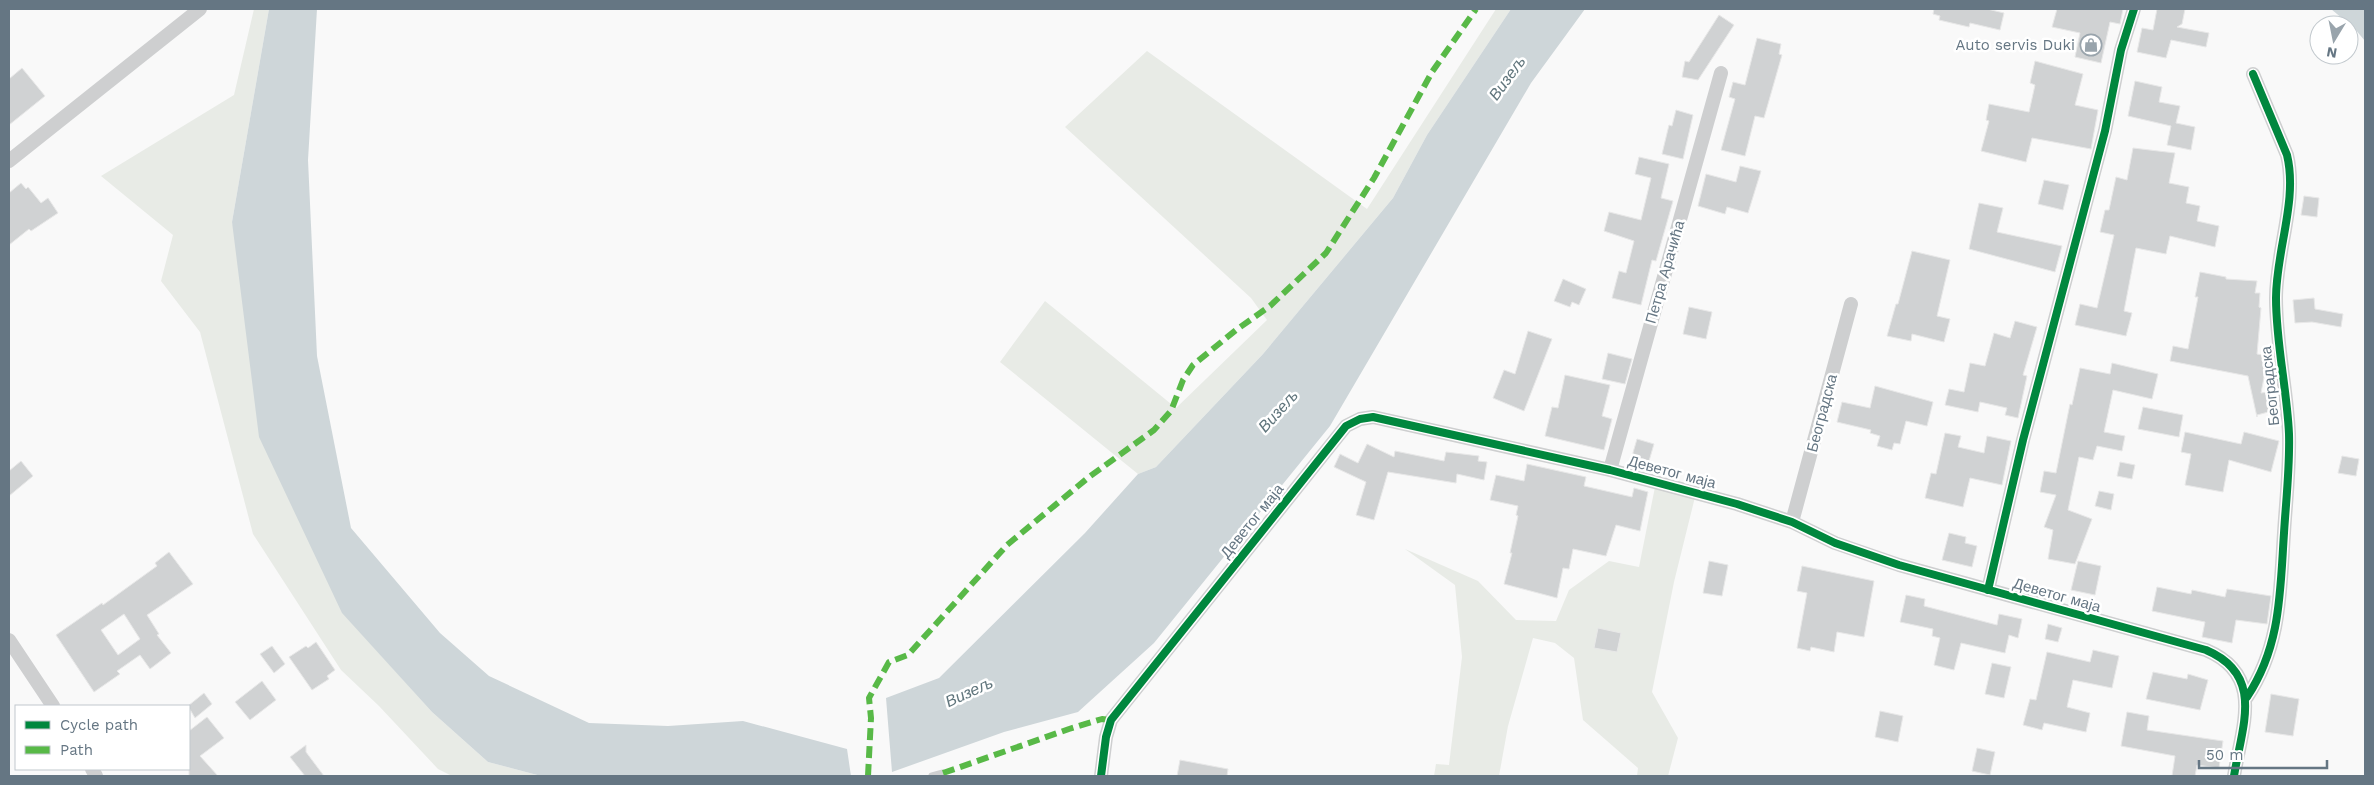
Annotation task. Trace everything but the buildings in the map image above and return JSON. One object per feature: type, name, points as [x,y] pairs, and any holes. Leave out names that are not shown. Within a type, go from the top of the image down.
[{"type":"street","points":[[9,161],[200,9]]},
{"type":"street","points":[[1988,590],[2023,440],[2102,140],[2122,50],[2134,9]]},
{"type":"street","name":"Петра Арачића","points":[[1610,470],[1721,73]]},
{"type":"street","name":"Београдска","points":[[2247,697],[2258,681],[2267,661],[2277,621],[2288,493],[2289,434],[2276,300],[2279,255],[2291,175],[2287,155],[2253,74]]},
{"type":"street","name":"Београдска","points":[[1792,522],[1851,304]]},
{"type":"street","name":"Деветог маја","points":[[1101,776],[1106,737],[1111,720],[1335,439],[1352,422],[1373,417],[1610,470],[1737,504],[1792,522],[1835,543],[1898,565],[2206,650],[2230,663],[2237,672],[2247,697]]},
{"type":"street","points":[[9,640],[52,705]]},
{"type":"street","points":[[2234,776],[2247,697]]},
{"type":"lane","points":[[932,776],[943,773]]},
{"type":"shaded area","points":[[254,9],[269,9],[232,222],[343,613],[432,712],[488,762],[541,776],[452,776],[438,769],[379,706],[341,670],[253,534],[200,332],[161,281],[173,235],[101,176],[234,95]]},
{"type":"shaded area","points":[[1496,9],[1511,9],[1427,135],[1393,198],[1263,354],[1156,467],[1138,474],[1000,362],[1045,301],[1176,408],[1267,320],[1251,298],[1065,127],[1147,51],[1367,209]]},
{"type":"shaded area","points":[[1656,482],[1696,493],[1674,582],[1652,692],[1678,738],[1668,776],[1637,776],[1638,768],[1583,720],[1574,658],[1555,643],[1533,638],[1508,726],[1499,776],[1434,776],[1436,764],[1449,765],[1462,657],[1455,585],[1405,549],[1478,581],[1516,620],[1556,621],[1569,590],[1609,561],[1639,567]]},
{"type":"water","points":[[269,9],[317,9],[308,160],[317,356],[351,528],[440,633],[489,676],[589,723],[668,726],[743,721],[847,749],[851,776],[541,776],[488,762],[432,712],[342,613],[259,437],[232,222]]},
{"type":"water","name":"Визељ","points":[[1511,9],[1585,9],[1531,83],[1330,426],[1154,643],[1078,712],[1004,732],[892,772],[886,698],[939,678],[1085,533],[1138,474],[1156,467],[1263,354],[1393,198],[1427,135]]},
{"type":"water","points":[[2331,9],[2365,9],[2365,41],[2359,34],[2359,15],[2338,15]]},
{"type":"marked path","points":[[868,776],[871,718],[869,698],[889,662],[908,655],[1007,545],[1089,477],[1154,430],[1171,411],[1183,380],[1193,365],[1236,330],[1270,306],[1326,253],[1374,178],[1432,72],[1476,9]]},
{"type":"marked path","points":[[943,773],[1069,729],[1102,719],[1111,720]]},
{"type":"cycle path","points":[[1988,590],[2023,440],[2105,131],[2121,50],[2134,9]]},
{"type":"cycle path","points":[[2247,697],[2267,658],[2277,618],[2280,597],[2289,446],[2288,417],[2276,315],[2276,298],[2279,262],[2288,208],[2290,172],[2287,155],[2253,74]]},
{"type":"cycle path","points":[[1101,776],[1106,737],[1111,720],[1346,426],[1360,419],[1373,417],[1610,470],[1737,504],[1792,522],[1835,543],[1899,565],[2206,650],[2224,661],[2236,673],[2243,688],[2245,704],[2244,721],[2234,776]]},
{"type":"place","name":"Auto servis Duki","points":[[2091,45]]}]
